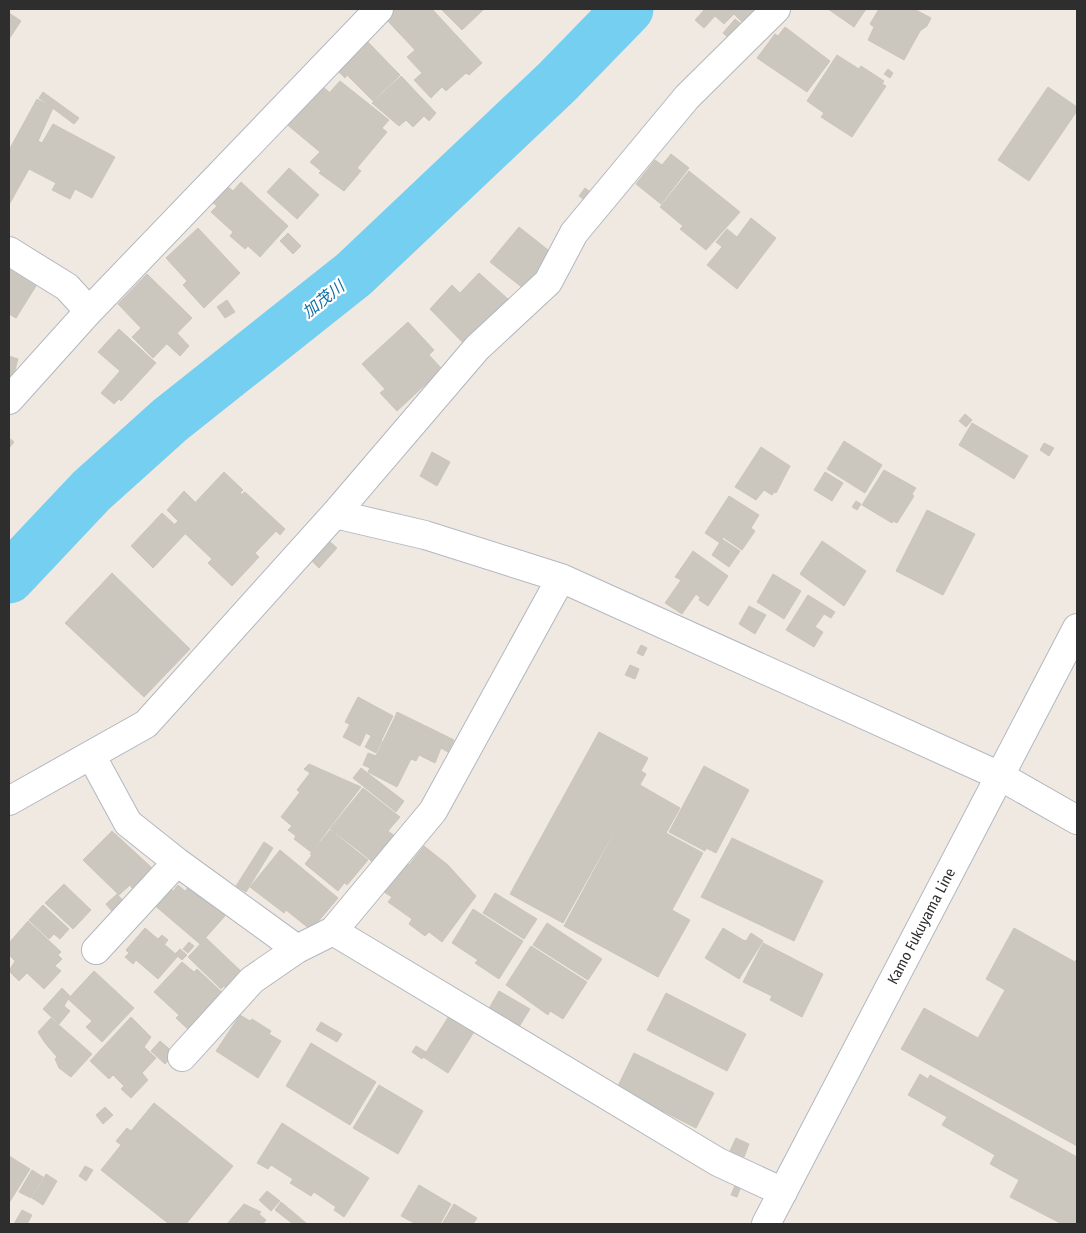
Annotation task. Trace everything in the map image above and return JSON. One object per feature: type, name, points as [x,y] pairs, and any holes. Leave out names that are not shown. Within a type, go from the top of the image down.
[{"type":"street","points":[[9,400],[89,311],[379,9]]},
{"type":"street","points":[[9,801],[146,724],[335,514],[477,348],[548,282],[574,233],[687,98],[776,9]]},
{"type":"street","points":[[9,251],[67,287],[89,311]]},
{"type":"street","points":[[335,514],[425,534],[561,578],[1000,776],[1077,820]]},
{"type":"street","points":[[182,1057],[252,980],[297,949],[333,931],[433,811],[561,578]]},
{"type":"street","name":"Kamo Fukuyama Line","points":[[766,1224],[1077,628]]},
{"type":"street","points":[[91,754],[128,823],[177,862],[297,949]]},
{"type":"street","points":[[96,950],[177,862]]},
{"type":"street","points":[[333,931],[718,1162],[783,1192]]},
{"type":"building","points":[[393,9],[432,9],[482,63],[469,75],[466,73],[446,91],[442,87],[431,98],[414,80],[422,73],[407,57],[415,50],[384,17]]},
{"type":"building","points":[[441,9],[484,9],[462,30]]},
{"type":"building","points":[[705,9],[715,16],[704,28],[695,20]]},
{"type":"building","points":[[707,9],[768,9],[749,29],[734,14],[724,24]]},
{"type":"building","points":[[828,9],[866,9],[854,27]]},
{"type":"building","points":[[879,9],[914,9],[931,18],[927,26],[920,31],[904,60],[868,40],[874,27],[870,24]]},
{"type":"building","points":[[9,13],[21,21],[9,39]]},
{"type":"building","points":[[735,19],[745,27],[733,42],[723,33]]},
{"type":"building","points":[[785,27],[830,61],[807,92],[757,58],[775,34],[778,36]]},
{"type":"building","points":[[362,36],[400,75],[373,101],[347,75],[345,78],[332,65]]},
{"type":"building","points":[[837,55],[859,69],[861,66],[884,81],[882,84],[886,86],[852,137],[821,117],[824,113],[807,101]]},
{"type":"building","points":[[888,69],[893,73],[890,78],[884,74]]},
{"type":"building","points":[[401,76],[436,113],[429,121],[424,116],[413,127],[406,120],[399,126],[372,103]]},
{"type":"building","points":[[340,81],[389,120],[382,128],[387,132],[357,168],[361,171],[344,191],[319,173],[321,171],[310,162],[320,152],[326,157],[359,117],[330,92]]},
{"type":"building","points":[[317,82],[359,117],[326,157],[284,122]]},
{"type":"building","points":[[1048,87],[1077,107],[1077,111],[1029,181],[998,160]]},
{"type":"building","points":[[43,92],[79,118],[74,124],[39,98]]},
{"type":"building","points":[[37,99],[53,108],[38,141],[42,143],[53,124],[115,157],[92,198],[75,189],[70,199],[52,190],[56,183],[29,169],[9,202],[9,150]]},
{"type":"building","points":[[671,154],[689,168],[661,204],[636,184],[655,160],[662,165]]},
{"type":"building","points":[[289,168],[319,195],[297,219],[267,192]]},
{"type":"building","points":[[689,171],[740,212],[706,250],[680,229],[683,226],[660,207]]},
{"type":"building","points":[[241,182],[288,226],[260,257],[248,246],[245,249],[230,236],[233,232],[211,212],[217,206],[212,202],[227,186],[233,191]]},
{"type":"building","points":[[585,188],[593,194],[587,202],[579,196]]},
{"type":"building","points":[[751,218],[776,238],[737,289],[707,265],[722,247],[716,242],[727,229],[737,237]]},
{"type":"building","points":[[519,227],[552,253],[524,289],[490,262]]},
{"type":"building","points":[[198,228],[240,273],[204,308],[183,285],[187,281],[166,258]]},
{"type":"building","points":[[288,233],[301,246],[293,254],[280,241]]},
{"type":"building","points":[[9,269],[36,286],[16,318],[9,314]]},
{"type":"building","points":[[479,273],[509,300],[469,349],[430,309],[452,285],[460,293]]},
{"type":"building","points":[[147,274],[192,318],[153,358],[132,337],[141,328],[118,304]]},
{"type":"building","points":[[227,300],[235,312],[225,318],[217,307]]},
{"type":"building","points":[[408,322],[434,350],[429,355],[442,369],[397,411],[380,393],[385,389],[362,364]]},
{"type":"building","points":[[119,329],[156,363],[121,401],[119,399],[114,404],[101,393],[120,371],[98,352]]},
{"type":"building","points":[[177,333],[189,346],[180,356],[167,344]]},
{"type":"building","points":[[9,356],[18,359],[13,377],[9,376]]},
{"type":"building","points":[[965,414],[972,420],[966,427],[959,421]]},
{"type":"building","points":[[972,423],[1028,456],[1014,479],[959,445]]},
{"type":"building","points":[[9,438],[14,442],[9,448]]},
{"type":"building","points":[[844,441],[882,465],[865,493],[827,469]]},
{"type":"building","points":[[1044,443],[1054,448],[1049,456],[1040,450]]},
{"type":"building","points":[[761,447],[790,466],[776,493],[774,492],[772,495],[764,490],[756,500],[735,487]]},
{"type":"building","points":[[432,452],[450,462],[437,486],[420,476]]},
{"type":"building","points":[[884,470],[916,488],[912,494],[914,496],[897,523],[893,521],[892,523],[862,505]]},
{"type":"building","points":[[224,472],[243,490],[240,493],[279,528],[255,553],[259,557],[232,586],[208,563],[212,559],[175,524]]},
{"type":"building","points":[[825,472],[843,483],[832,501],[814,490]]},
{"type":"building","points":[[184,491],[195,502],[178,521],[167,510]]},
{"type":"building","points":[[245,492],[285,529],[280,535],[276,531],[279,528],[242,494]]},
{"type":"building","points":[[729,496],[759,515],[751,528],[755,531],[742,550],[723,537],[720,543],[705,533]]},
{"type":"building","points":[[856,501],[861,504],[857,510],[852,507]]},
{"type":"building","points":[[927,510],[975,534],[943,595],[896,571]]},
{"type":"building","points":[[162,513],[185,534],[153,568],[131,546]]},
{"type":"building","points":[[722,539],[740,551],[729,567],[712,555]]},
{"type":"building","points":[[328,540],[337,548],[319,568],[310,559]]},
{"type":"building","points":[[822,541],[866,571],[844,606],[800,574]]},
{"type":"building","points":[[693,551],[728,576],[708,606],[699,600],[700,597],[679,583],[681,580],[675,577]]},
{"type":"building","points":[[112,573],[190,649],[144,697],[65,623]]},
{"type":"building","points":[[773,574],[801,591],[784,619],[757,602]]},
{"type":"building","points":[[679,583],[696,594],[682,614],[665,603]]},
{"type":"building","points":[[808,595],[835,612],[831,618],[824,614],[815,627],[823,632],[814,647],[786,630]]},
{"type":"building","points":[[749,606],[766,615],[755,634],[739,624]]},
{"type":"building","points":[[641,645],[647,648],[643,656],[637,653]]},
{"type":"building","points":[[630,665],[639,669],[635,679],[625,675]]},
{"type":"building","points":[[358,697],[393,716],[381,741],[345,722]]},
{"type":"building","points":[[397,712],[444,735],[442,740],[395,717]]},
{"type":"building","points":[[395,717],[442,740],[444,735],[454,740],[448,752],[441,748],[435,763],[419,755],[416,761],[411,759],[397,787],[368,772],[370,768],[363,765],[368,753],[376,756]]},
{"type":"building","points":[[350,724],[366,733],[360,746],[343,737]]},
{"type":"building","points":[[599,732],[648,758],[641,771],[646,774],[563,923],[510,894]]},
{"type":"building","points":[[371,736],[382,741],[376,753],[365,747]]},
{"type":"building","points":[[309,764],[361,787],[311,852],[294,839],[296,836],[288,830],[292,826],[281,817],[300,792],[297,790],[310,773],[304,769]]},
{"type":"building","points":[[704,766],[749,790],[716,853],[706,848],[705,851],[669,832]]},
{"type":"building","points":[[361,768],[404,801],[396,812],[353,778]]},
{"type":"building","points":[[640,785],[680,808],[666,833],[703,853],[672,910],[690,920],[658,977],[564,926]]},
{"type":"building","points":[[363,788],[400,817],[388,831],[396,837],[386,850],[369,837],[358,850],[330,829]]},
{"type":"building","points":[[330,830],[368,860],[347,885],[310,854]]},
{"type":"building","points":[[112,831],[152,868],[132,888],[130,885],[119,895],[83,860]]},
{"type":"building","points":[[369,837],[386,850],[375,864],[358,850]]},
{"type":"building","points":[[732,838],[823,881],[794,941],[701,897]]},
{"type":"building","points":[[264,842],[273,848],[246,892],[236,886]]},
{"type":"building","points":[[424,846],[448,865],[476,896],[442,942],[429,932],[425,936],[409,924],[412,919],[388,902],[392,897],[384,892],[406,863],[409,865]]},
{"type":"building","points":[[280,850],[338,898],[311,930],[286,910],[284,913],[250,887]]},
{"type":"building","points":[[312,855],[345,882],[338,891],[305,864]]},
{"type":"building","points":[[192,883],[221,908],[219,910],[225,916],[200,944],[153,904],[168,887],[173,891],[178,885],[185,891]]},
{"type":"building","points":[[64,884],[91,910],[73,929],[45,903]]},
{"type":"building","points":[[495,893],[537,919],[524,939],[483,913]]},
{"type":"building","points":[[117,894],[126,904],[115,915],[106,904]]},
{"type":"building","points":[[43,905],[69,929],[60,939],[54,934],[49,939],[29,920]]},
{"type":"building","points":[[473,909],[523,941],[499,979],[475,963],[478,960],[452,943]]},
{"type":"building","points":[[28,921],[61,952],[58,955],[62,959],[55,966],[61,971],[44,989],[27,973],[19,981],[9,971],[15,961],[9,955],[9,943]]},
{"type":"building","points":[[547,923],[602,959],[588,980],[533,945]]},
{"type":"building","points":[[145,928],[178,956],[158,979],[136,960],[133,964],[125,957],[129,953],[126,950]]},
{"type":"building","points":[[723,928],[746,941],[751,933],[763,941],[739,979],[705,958]]},
{"type":"building","points":[[1014,928],[1075,962],[1077,958],[1077,1146],[901,1049],[924,1008],[978,1038],[1005,990],[986,979]]},
{"type":"building","points":[[162,935],[168,940],[164,945],[158,939]]},
{"type":"building","points":[[206,938],[245,975],[229,991],[224,986],[221,989],[188,957]]},
{"type":"building","points":[[189,942],[194,946],[188,953],[183,949]]},
{"type":"building","points":[[763,943],[823,974],[802,1017],[770,1000],[772,996],[743,982]]},
{"type":"building","points":[[531,946],[587,982],[563,1019],[550,1011],[548,1015],[506,985]]},
{"type":"building","points":[[180,949],[187,955],[182,960],[175,954]]},
{"type":"building","points":[[182,962],[194,972],[197,969],[226,996],[191,1032],[176,1018],[179,1015],[154,992]]},
{"type":"building","points":[[94,971],[134,1008],[102,1042],[86,1027],[92,1021],[68,999]]},
{"type":"building","points":[[62,988],[70,996],[64,1006],[70,1011],[59,1024],[43,1009]]},
{"type":"building","points":[[499,991],[530,1009],[517,1030],[487,1012]]},
{"type":"building","points":[[666,993],[746,1034],[727,1071],[647,1030]]},
{"type":"building","points":[[240,1015],[250,1021],[252,1019],[271,1031],[269,1034],[281,1041],[258,1078],[216,1051]]},
{"type":"building","points":[[449,1016],[474,1032],[448,1073],[423,1057]]},
{"type":"building","points":[[131,1017],[151,1037],[144,1047],[156,1058],[142,1073],[148,1080],[131,1098],[121,1089],[124,1086],[113,1075],[109,1079],[90,1061]]},
{"type":"building","points":[[51,1018],[92,1054],[71,1077],[59,1068],[55,1059],[57,1057],[38,1032]]},
{"type":"building","points":[[321,1022],[342,1034],[337,1042],[316,1030]]},
{"type":"building","points":[[160,1041],[175,1054],[165,1064],[151,1051]]},
{"type":"building","points":[[311,1043],[376,1082],[350,1125],[286,1086]]},
{"type":"building","points":[[416,1046],[426,1052],[422,1059],[412,1052]]},
{"type":"building","points":[[634,1053],[714,1093],[696,1128],[617,1088]]},
{"type":"building","points":[[920,1074],[928,1079],[930,1075],[1077,1157],[1077,1224],[1062,1224],[1010,1197],[1019,1180],[990,1164],[995,1155],[942,1125],[947,1117],[908,1095]]},
{"type":"building","points":[[379,1085],[423,1111],[398,1154],[353,1128]]},
{"type":"building","points":[[154,1103],[233,1166],[186,1224],[169,1224],[101,1170],[121,1145],[116,1141],[127,1128],[131,1131]]},
{"type":"building","points":[[105,1107],[113,1115],[103,1124],[96,1115]]},
{"type":"building","points":[[282,1123],[369,1178],[344,1217],[334,1210],[336,1207],[314,1192],[311,1196],[290,1183],[293,1179],[271,1165],[268,1169],[257,1163]]},
{"type":"building","points":[[736,1138],[749,1144],[744,1157],[730,1151]]},
{"type":"building","points":[[9,1156],[30,1169],[9,1203]]},
{"type":"building","points":[[85,1166],[93,1170],[86,1181],[79,1176]]},
{"type":"building","points":[[32,1170],[43,1177],[31,1198],[19,1192]]},
{"type":"building","points":[[46,1174],[57,1181],[43,1205],[32,1198]]},
{"type":"building","points":[[736,1183],[741,1186],[737,1197],[731,1195]]},
{"type":"building","points":[[419,1185],[451,1204],[440,1224],[416,1224],[401,1216]]},
{"type":"building","points":[[267,1191],[280,1201],[271,1211],[259,1200]]},
{"type":"building","points":[[281,1202],[299,1217],[293,1224],[275,1210]]},
{"type":"building","points":[[244,1204],[261,1212],[259,1214],[266,1220],[263,1224],[227,1224]]},
{"type":"building","points":[[454,1204],[477,1218],[473,1224],[442,1224]]},
{"type":"building","points":[[22,1210],[32,1215],[27,1224],[14,1224]]},
{"type":"building","points":[[299,1217],[307,1224],[293,1224]]},
{"type":"waterway","name":"加茂川","points":[[9,578],[91,491],[170,420],[354,274],[557,82],[628,9]]}]
